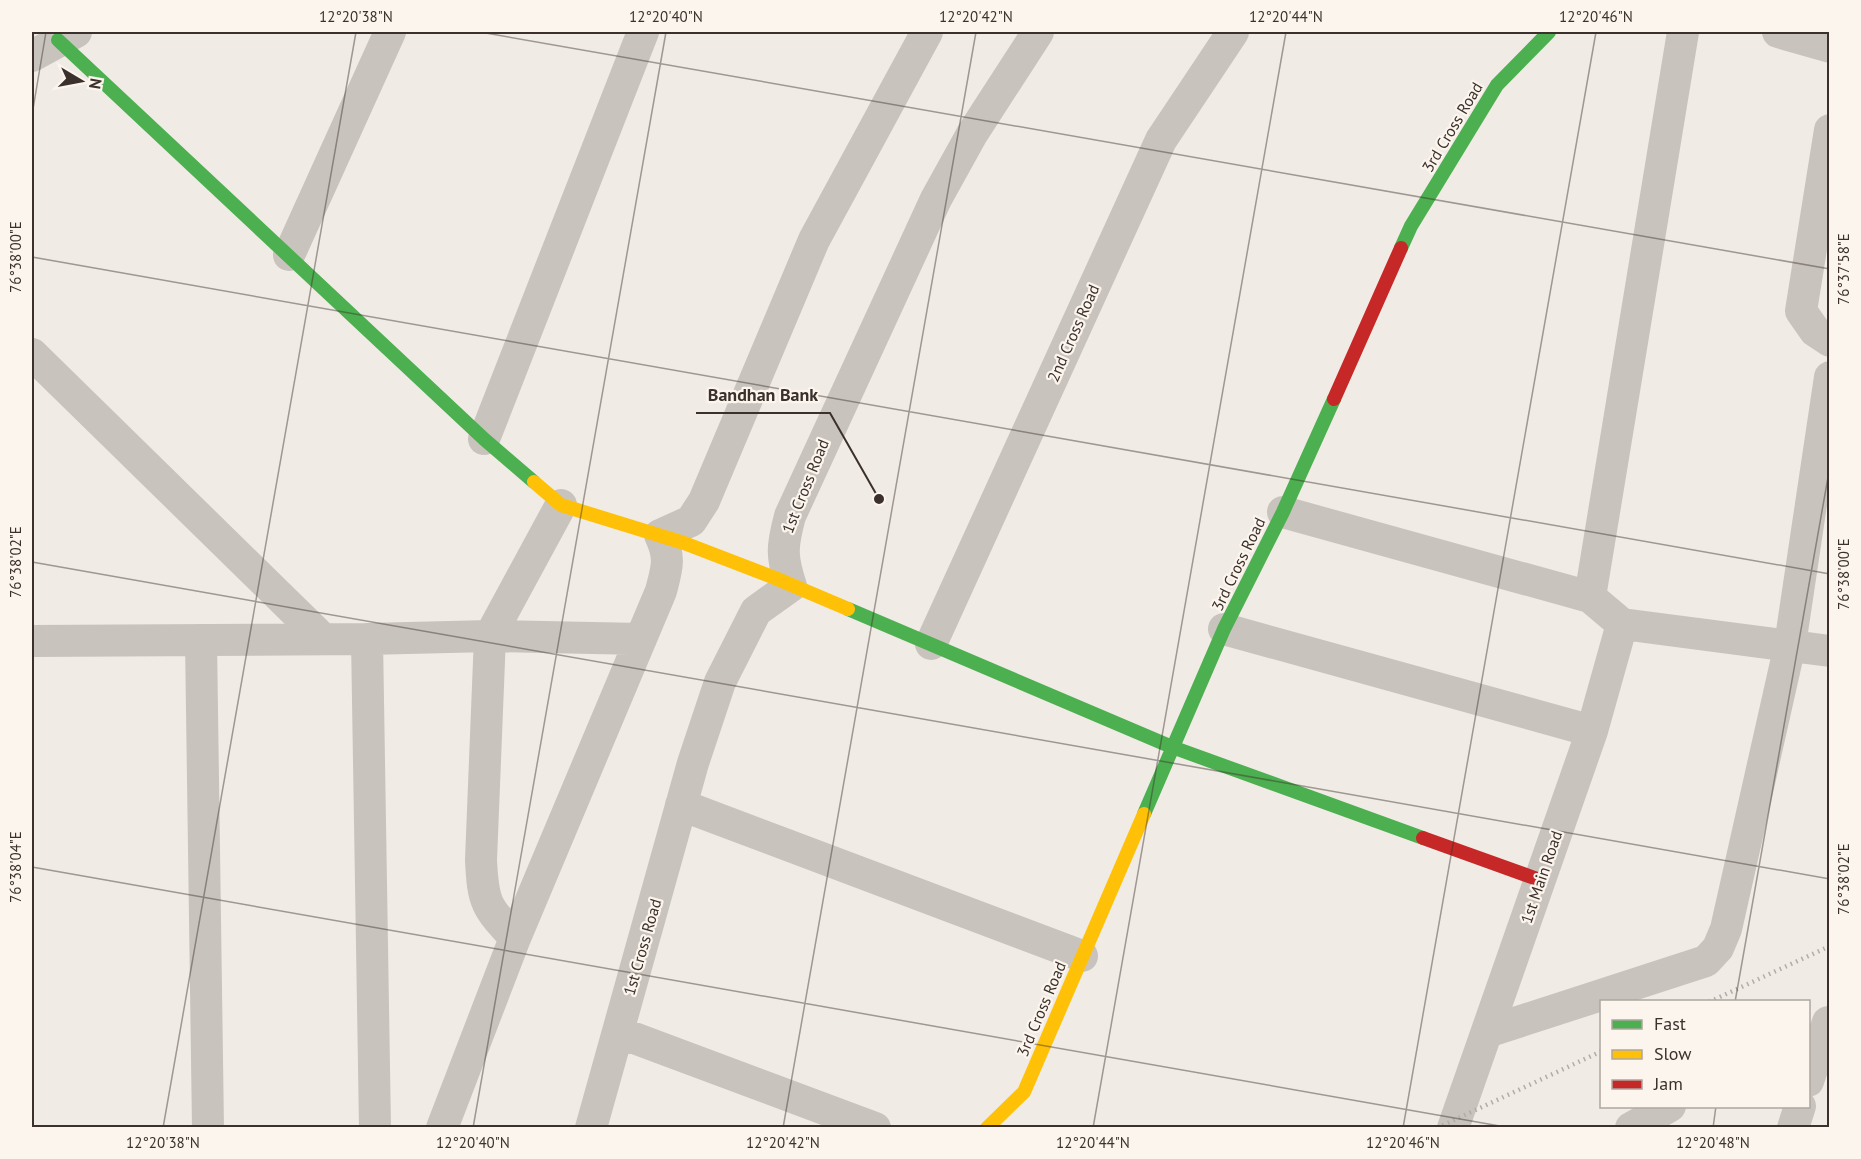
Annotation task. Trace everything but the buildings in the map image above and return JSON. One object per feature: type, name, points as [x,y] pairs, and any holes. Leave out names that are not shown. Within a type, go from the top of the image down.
[{"type":"street","points":[[290,255],[390,32]]},
{"type":"street","points":[[484,439],[643,32]]},
{"type":"street","points":[[442,1128],[515,938],[661,591],[667,569],[667,550],[672,539],[691,521],[704,501],[814,240],[927,32]]},
{"type":"street","name":"1st Cross Road","points":[[591,1128],[681,805],[720,682],[756,611],[783,582],[783,542],[790,516],[936,199],[972,134],[1038,32]]},
{"type":"street","name":"2nd Cross Road","points":[[931,644],[1161,140],[1233,32]]},
{"type":"street","name":"3rd Cross Road","points":[[987,1128],[1023,1092],[1224,629],[1283,512],[1411,226],[1497,85],[1549,32]]},
{"type":"street","points":[[1590,597],[1683,32]]},
{"type":"street","points":[[1778,32],[1830,47]]},
{"type":"street","points":[[32,56],[67,36],[290,255],[484,439],[561,504],[672,539],[783,582],[1172,747],[1540,880]]},
{"type":"street","points":[[1830,130],[1801,311],[1815,331],[1830,340]]},
{"type":"street","points":[[32,354],[322,638]]},
{"type":"street","points":[[1487,1032],[1706,961],[1718,948],[1726,929],[1790,645],[1830,377]]},
{"type":"street","points":[[515,938],[492,913],[482,892],[481,860],[490,636],[561,504]]},
{"type":"street","points":[[1283,512],[1590,597],[1622,624],[1830,651]]},
{"type":"street","name":"1st Main Road","points":[[1454,1128],[1592,731],[1622,624]]},
{"type":"street","points":[[1224,629],[1592,731]]},
{"type":"street","points":[[32,641],[490,636],[641,639]]},
{"type":"street","points":[[367,639],[375,1128]]},
{"type":"street","points":[[201,640],[208,1128]]},
{"type":"street","points":[[681,805],[1082,956]]},
{"type":"street","points":[[1810,1077],[1822,1025]]},
{"type":"street","points":[[618,1032],[875,1128]]},
{"type":"street","points":[[1631,1128],[1668,1108]]},
{"type":"street","points":[[1793,1128],[1800,1108]]},
{"type":"railway","points":[[1713,1000],[1830,946]]},
{"type":"railway","points":[[1437,1128],[1600,1052]]},
{"type":"traffic: fast","points":[[1401,248],[1411,226],[1497,85],[1549,32]]},
{"type":"traffic: fast","points":[[58,40],[484,439],[534,482]]},
{"type":"traffic: fast","points":[[1144,814],[1224,629],[1283,512],[1334,399]]},
{"type":"traffic: fast","points":[[848,609],[1172,747],[1423,838]]},
{"type":"traffic: slow","points":[[534,482],[561,505],[684,543],[848,609]]},
{"type":"traffic: slow","points":[[987,1128],[1024,1092],[1144,814]]},
{"type":"traffic: jam","points":[[1334,399],[1401,248]]},
{"type":"traffic: jam","points":[[1423,838],[1540,880]]},
{"type":"place","name":"Bandhan Bank","points":[[879,499]]}]
